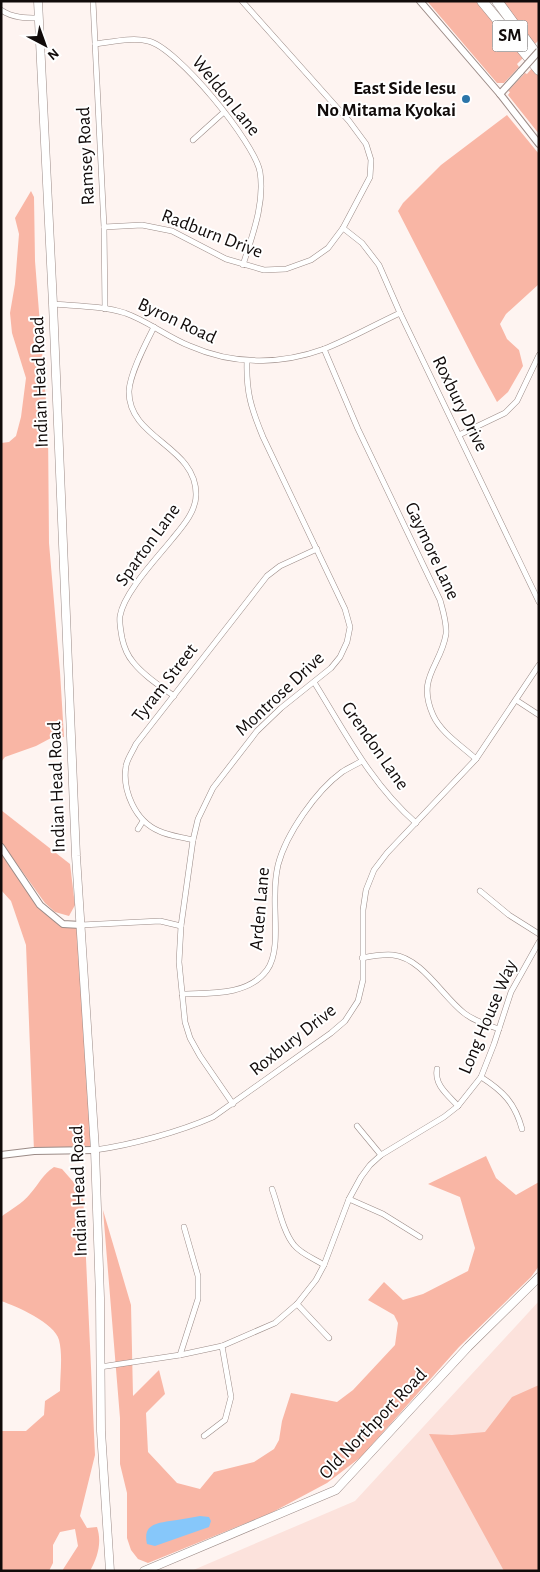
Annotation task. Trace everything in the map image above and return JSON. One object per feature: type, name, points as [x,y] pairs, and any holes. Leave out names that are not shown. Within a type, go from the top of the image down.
[{"type":"highway","name":"SM","points":[[482,1],[539,70]]},
{"type":"highway","name":"SM","points":[[498,1],[539,58]]},
{"type":"main road","name":"Indian Head Road","points":[[38,1],[75,828],[95,1150],[100,1431],[110,1571]]},
{"type":"main road","name":"Old Northport Road","points":[[144,1571],[336,1490],[468,1347],[539,1277]]},
{"type":"street","name":"Ramsey Road","points":[[93,1],[104,227],[105,309]]},
{"type":"street","name":"Radburn Drive","points":[[104,227],[142,225],[172,231],[226,259],[264,270],[286,269],[311,260],[328,248],[343,228],[370,177],[372,160],[366,144],[356,129],[242,1]]},
{"type":"street","points":[[420,1],[500,94],[539,144]]},
{"type":"street","points":[[1,10],[8,15],[22,18],[39,18]]},
{"type":"street","name":"Weldon Lane","points":[[95,44],[122,40],[150,41],[170,52],[224,112],[251,149],[260,171],[261,198],[255,227],[243,265]]},
{"type":"street","points":[[500,94],[539,51]]},
{"type":"street","points":[[193,140],[224,112]]},
{"type":"street","name":"Roxbury Drive","points":[[343,228],[362,243],[379,265],[400,313],[539,602]]},
{"type":"street","name":"Byron Road","points":[[53,304],[105,309],[124,313],[189,346],[216,356],[247,361],[271,361],[293,358],[324,349],[400,313]]},
{"type":"street","name":"Sparton Lane","points":[[154,327],[143,349],[129,390],[132,404],[136,417],[145,428],[181,457],[190,470],[195,484],[196,496],[192,511],[184,525],[135,586],[127,598],[120,615],[124,647],[132,661],[174,696]]},
{"type":"street","name":"Gaymore Lane","points":[[324,349],[358,429],[440,600],[445,616],[446,634],[428,681],[428,699],[433,716],[443,729],[476,758]]},
{"type":"street","points":[[459,435],[505,413],[517,402],[539,355]]},
{"type":"street","name":"Montrose Drive","points":[[233,1104],[200,1056],[190,1038],[185,1022],[179,962],[181,926],[193,840],[198,819],[213,788],[257,731],[281,708],[331,668],[340,657],[347,642],[350,627],[345,609],[252,410],[246,380],[247,361]]},
{"type":"street","name":"Tyram Street","points":[[143,821],[132,803],[126,784],[126,765],[136,744],[267,576],[280,566],[317,549]]},
{"type":"street","name":"Roxbury Drive","points":[[95,1150],[111,1148],[193,1126],[213,1117],[345,1021],[358,1001],[363,980],[363,910],[366,890],[374,870],[387,853],[476,758],[539,665]]},
{"type":"street","name":"Grendon Lane","points":[[314,682],[362,761],[384,792],[416,823]]},
{"type":"street","points":[[516,700],[539,715]]},
{"type":"street","name":"Arden Lane","points":[[182,994],[213,993],[242,988],[254,982],[267,970],[273,954],[278,865],[286,843],[306,811],[326,787],[342,773],[362,761]]},
{"type":"street","points":[[138,828],[143,821],[158,831],[193,840]]},
{"type":"street","points":[[1,847],[40,905],[63,924],[81,925],[160,921],[181,926]]},
{"type":"street","points":[[480,891],[508,915],[539,934]]},
{"type":"street","name":"Long House Way","points":[[100,1367],[180,1355],[222,1346],[275,1323],[297,1304],[316,1280],[324,1265],[349,1199],[361,1176],[381,1155],[402,1141],[431,1126],[458,1106],[481,1077],[511,992],[539,942]]},
{"type":"street","points":[[362,958],[395,955],[409,960],[421,969],[464,1013],[476,1021],[499,1029]]},
{"type":"street","points":[[437,1069],[438,1083],[458,1106]]},
{"type":"street","points":[[481,1077],[507,1097],[518,1114],[522,1129]]},
{"type":"street","points":[[357,1126],[381,1155]]},
{"type":"street","points":[[1,1155],[34,1151],[95,1150]]},
{"type":"street","points":[[272,1189],[287,1234],[294,1246],[324,1265]]},
{"type":"street","points":[[349,1199],[383,1214],[420,1237]]},
{"type":"street","points":[[180,1355],[198,1299],[198,1276],[184,1227]]},
{"type":"street","points":[[297,1304],[329,1338]]},
{"type":"street","points":[[204,1436],[225,1420],[232,1397],[222,1346]]},
{"type":"shaded area","points":[[427,1],[478,1],[507,37],[506,39],[524,57],[517,64],[519,67],[504,83],[497,83]]},
{"type":"shaded area","points":[[501,1],[539,1],[539,40],[534,45]]},
{"type":"shaded area","points":[[533,67],[539,74],[539,134],[508,95],[510,92],[508,91]]},
{"type":"shaded area","points":[[507,115],[539,154],[539,284],[506,314],[500,324],[507,339],[519,350],[523,366],[508,392],[497,402],[398,211],[403,203],[441,165]]},
{"type":"shaded area","points":[[31,191],[34,197],[35,261],[48,427],[49,543],[64,737],[51,738],[36,746],[5,757],[1,762],[1,443],[9,442],[16,436],[21,417],[26,378],[12,333],[10,313],[15,284],[19,234],[15,218]]},
{"type":"shaded area","points":[[1,810],[70,864],[75,905],[69,916],[55,912],[45,903],[1,842]]},
{"type":"shaded area","points":[[1,847],[40,905],[63,924],[81,925],[95,1150],[34,1151],[26,945],[11,901],[1,890]]},
{"type":"shaded area","points":[[486,1156],[496,1178],[516,1195],[539,1182],[539,1266],[531,1277],[459,1347],[361,1457],[327,1483],[271,1513],[148,1563],[138,1559],[131,1550],[127,1538],[127,1493],[120,1464],[120,1418],[103,1210],[131,1305],[133,1396],[159,1370],[165,1394],[146,1413],[148,1452],[177,1483],[200,1489],[214,1472],[254,1462],[274,1449],[279,1440],[282,1421],[291,1393],[337,1402],[353,1390],[395,1345],[398,1323],[394,1315],[368,1300],[384,1282],[403,1300],[423,1294],[468,1271],[475,1248],[460,1197],[428,1184]]},
{"type":"shaded area","points":[[54,1167],[62,1169],[83,1193],[95,1455],[80,1516],[87,1528],[97,1527],[98,1549],[90,1571],[62,1571],[78,1546],[75,1529],[60,1532],[53,1545],[53,1563],[49,1571],[1,1571],[1,1431],[26,1431],[44,1415],[45,1401],[60,1391],[61,1359],[59,1340],[50,1327],[34,1316],[1,1301],[1,1217],[27,1197]]},
{"type":"shaded area","points":[[539,1301],[539,1571],[191,1571],[355,1501]]},
{"type":"shaded area","points":[[539,1385],[539,1571],[504,1571],[429,1434],[452,1435],[485,1432],[512,1397]]},
{"type":"water","points":[[200,1516],[209,1517],[211,1521],[209,1527],[155,1546],[147,1544],[147,1531],[154,1525]]},
{"type":"place","name":"East Side Iesu No Mitama Kyokai","points":[[466,99]]}]
